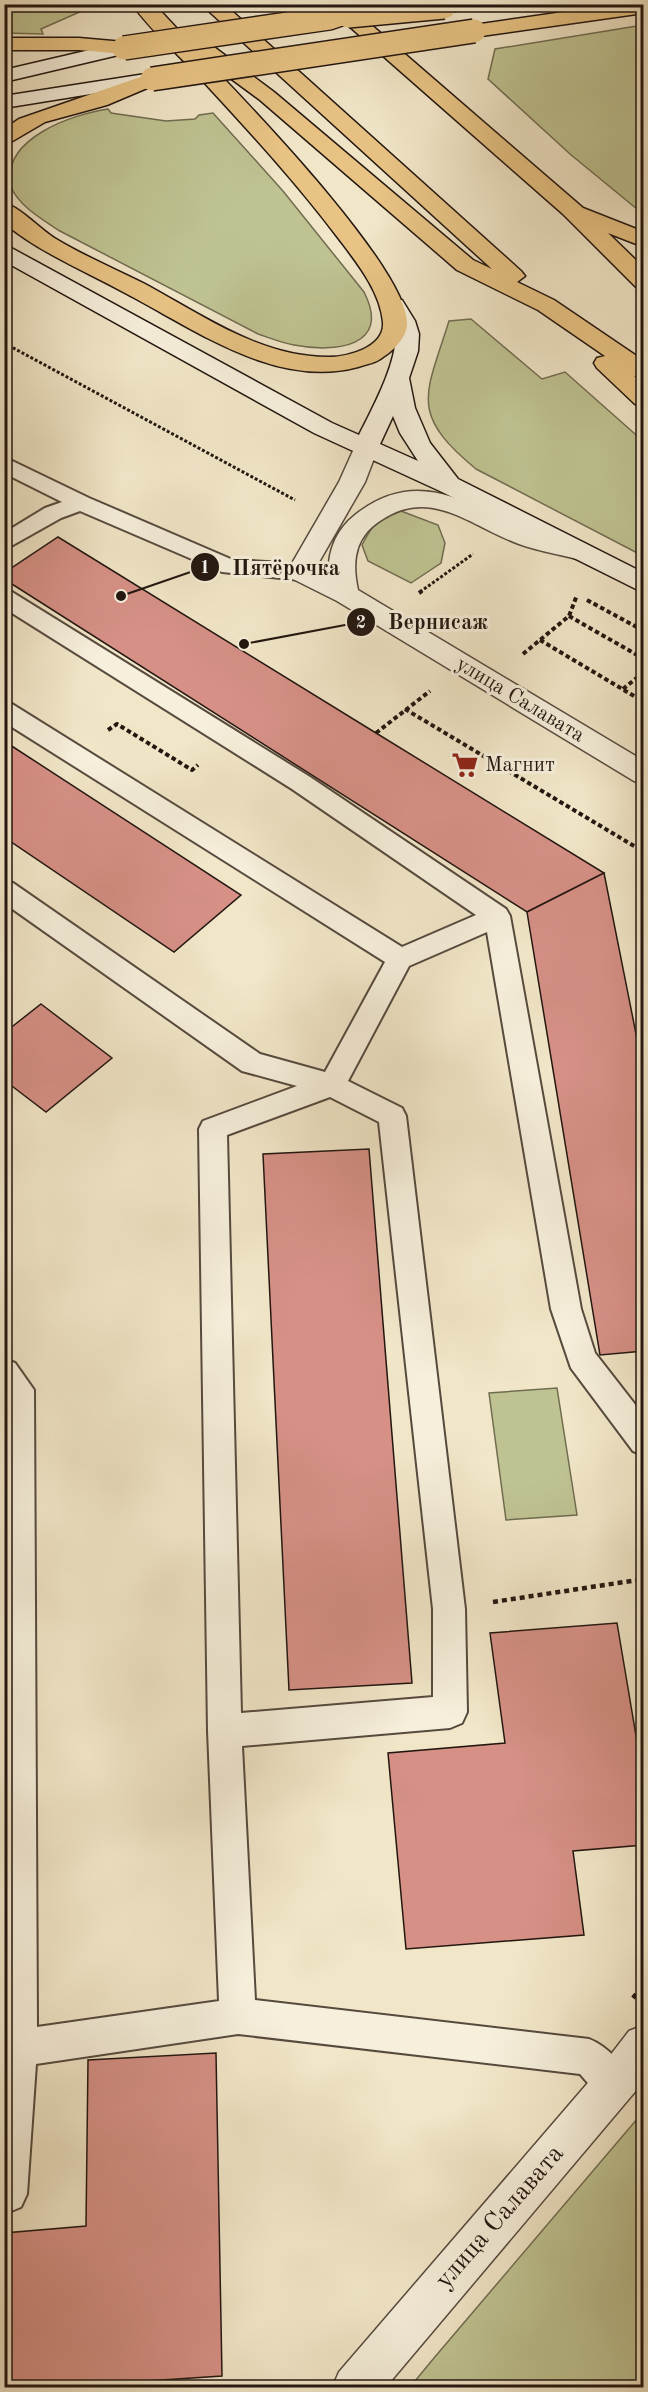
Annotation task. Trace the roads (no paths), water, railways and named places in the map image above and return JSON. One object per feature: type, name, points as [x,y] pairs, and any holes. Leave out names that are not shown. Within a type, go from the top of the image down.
[{"type":"main road","points":[[143,4],[267,96],[465,265],[546,305],[644,372]]},
{"type":"main road","points":[[143,4],[339,221],[387,289],[405,321],[408,338],[405,355],[397,375],[352,482],[300,572]]},
{"type":"main road","points":[[211,4],[306,86],[415,190],[546,305],[644,399]]},
{"type":"main road","points":[[4,76],[68,63],[124,48],[370,4]]},
{"type":"main road","points":[[332,11],[444,7],[464,4]]},
{"type":"main road","points":[[4,140],[21,125],[52,111],[95,94],[152,79],[644,8]]},
{"type":"main road","points":[[332,11],[571,209],[644,282]]},
{"type":"main road","points":[[4,44],[79,44],[124,48]]},
{"type":"main road","points":[[4,102],[95,94]]},
{"type":"main road","points":[[571,209],[644,240]]},
{"type":"main road","points":[[4,210],[41,238],[95,268],[245,346],[289,361],[327,365],[360,360],[378,351],[389,341],[396,323],[394,305]]},
{"type":"main road","points":[[4,251],[268,398],[366,448],[449,485],[644,584]]},
{"type":"main road","points":[[397,375],[400,403],[414,440],[449,485]]},
{"type":"main road","points":[[346,595],[339,566],[350,535],[374,510],[400,500],[430,499],[476,512],[529,538],[577,550]]},
{"type":"main road","name":"улица Салавата","points":[[300,572],[346,595],[644,774]]},
{"type":"main road","name":"улица Салавата","points":[[355,2388],[614,2085],[644,2046]]},
{"type":"lane","points":[[9,473],[230,567],[300,572]]},
{"type":"lane","points":[[4,543],[53,513],[81,504]]},
{"type":"lane","points":[[4,597],[301,783],[497,916],[566,1309],[582,1359],[644,1441]]},
{"type":"lane","points":[[4,710],[400,959]]},
{"type":"lane","points":[[4,890],[252,1063],[332,1085],[392,1116],[449,1609],[450,1712],[225,1731]]},
{"type":"lane","points":[[238,2016],[225,1731],[213,1129],[332,1085],[400,959],[497,916]]},
{"type":"lane","points":[[4,2195],[8,2194],[19,2048],[9,1385]]},
{"type":"lane","points":[[19,2048],[238,2016],[589,2056],[614,2085]]},
{"type":"place","name":"Пятёрочка","points":[[121,596]]},
{"type":"place","name":"Вернисаж","points":[[244,644]]},
{"type":"place","name":"Магнит","points":[[465,765]]}]
